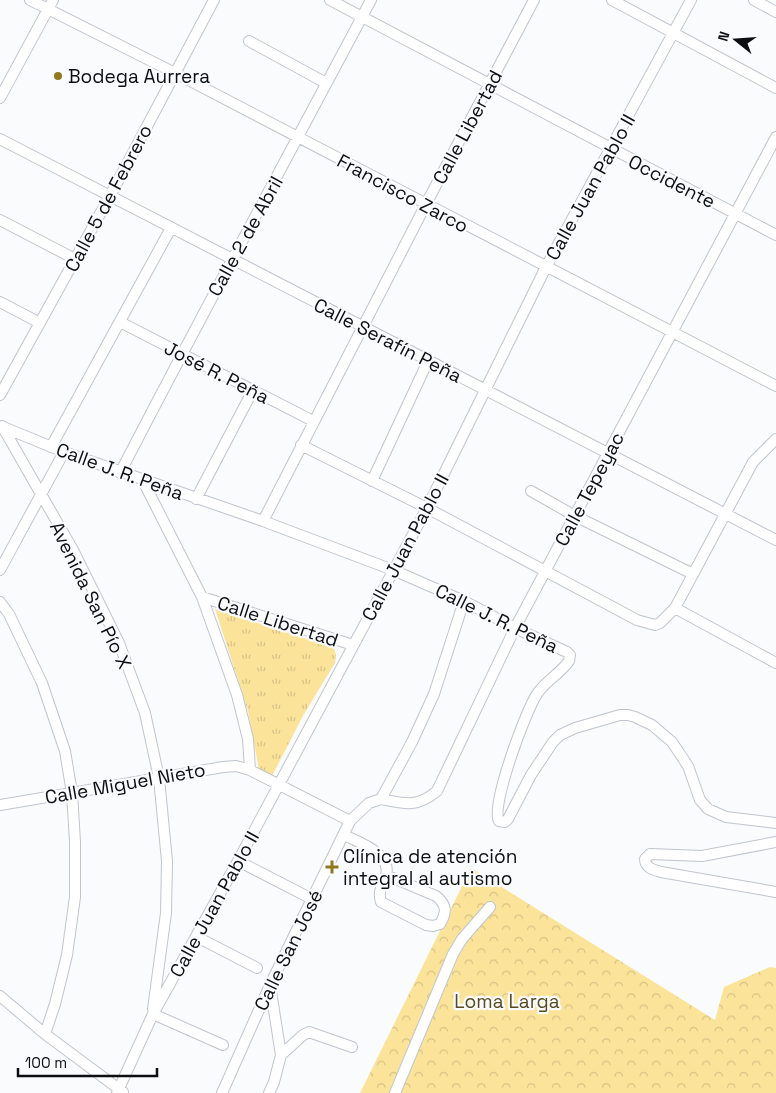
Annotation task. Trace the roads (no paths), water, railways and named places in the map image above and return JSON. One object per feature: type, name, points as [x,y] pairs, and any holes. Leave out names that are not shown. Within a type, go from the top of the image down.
[{"type":"street","name":"Francisco Zarco","points":[[30,0],[51,5],[298,138],[776,386]]},
{"type":"street","name":"Calle 5 de Febrero","points":[[0,395],[110,196],[214,0]]},
{"type":"street","name":"Occidente","points":[[330,0],[776,235]]},
{"type":"street","name":"Calle 2 de Abril","points":[[120,473],[231,259],[371,0]]},
{"type":"street","name":"Calle Libertad","points":[[263,521],[313,421],[534,0]]},
{"type":"street","points":[[612,0],[776,88]]},
{"type":"street","name":"Calle Juan Pablo II","points":[[120,1092],[153,1014],[197,937],[427,508],[546,267],[691,0]]},
{"type":"street","points":[[754,0],[776,12]]},
{"type":"street","points":[[0,98],[51,5]]},
{"type":"street","points":[[249,41],[326,84]]},
{"type":"street","name":"Calle Tepeyac","points":[[381,799],[406,804],[418,803],[437,791],[515,628],[776,137]]},
{"type":"street","name":"Calle Serafín Peña","points":[[0,139],[484,391],[776,540]]},
{"type":"street","points":[[0,220],[75,259]]},
{"type":"street","points":[[52,447],[171,228]]},
{"type":"street","points":[[0,302],[40,323]]},
{"type":"street","name":"José R. Peña","points":[[120,322],[313,421]]},
{"type":"street","points":[[372,481],[428,361]]},
{"type":"street","points":[[196,499],[253,390]]},
{"type":"street","name":"Calle J. R. Peña","points":[[1,425],[120,473],[263,521],[393,570],[464,600],[515,628],[569,653],[570,658],[566,666],[538,692],[531,704],[505,773],[497,809],[499,821],[505,822],[508,819],[531,775],[553,742],[575,728],[620,715],[644,720],[672,742],[688,766],[700,800],[708,809],[726,817],[776,823]]},
{"type":"street","name":"Avenida San Pío X","points":[[1,425],[73,550],[119,643],[145,713],[159,778],[167,861],[166,914],[153,1014]]},
{"type":"street","points":[[301,445],[427,508],[637,620],[655,625],[675,608],[753,462],[776,439]]},
{"type":"street","points":[[0,570],[64,452]]},
{"type":"street","points":[[143,481],[202,597],[237,695],[248,739],[250,770]]},
{"type":"street","points":[[531,491],[575,516],[693,574]]},
{"type":"street","name":"Calle Libertad","points":[[202,597],[353,646]]},
{"type":"street","points":[[381,799],[412,742],[434,694],[464,600]]},
{"type":"street","points":[[0,602],[9,614],[42,683],[65,750],[72,793],[75,842],[75,896],[67,955],[55,1004],[45,1034]]},
{"type":"street","points":[[675,608],[776,663]]},
{"type":"street","name":"Calle Miguel Nieto","points":[[0,805],[223,766],[236,766],[250,770],[350,821]]},
{"type":"street","name":"Calle San José","points":[[222,1093],[270,984],[350,821],[369,802],[381,799]]},
{"type":"street","points":[[344,835],[374,849],[385,862],[386,875],[380,892],[381,902],[426,925],[440,924],[445,916],[446,908],[436,896],[386,875]]},
{"type":"street","points":[[776,842],[702,856],[650,854],[645,859],[648,867],[661,872],[776,892]]},
{"type":"street","points":[[238,861],[312,899]]},
{"type":"street","points":[[395,1093],[453,954],[462,940],[490,907]]},
{"type":"street","points":[[197,937],[257,968]]},
{"type":"street","points":[[269,1093],[281,1056],[270,984]]},
{"type":"street","points":[[0,996],[45,1034],[120,1092]]},
{"type":"street","points":[[153,1014],[223,1045]]},
{"type":"street","points":[[281,1056],[303,1035],[309,1032],[352,1047]]},
{"type":"place","name":"Bodega Aurrera","points":[[58,76]]},
{"type":"place","name":"Clínica de atención integral al autismo","points":[[332,867]]},
{"type":"park label","name":"Loma Larga","points":[[507,1001]]}]
